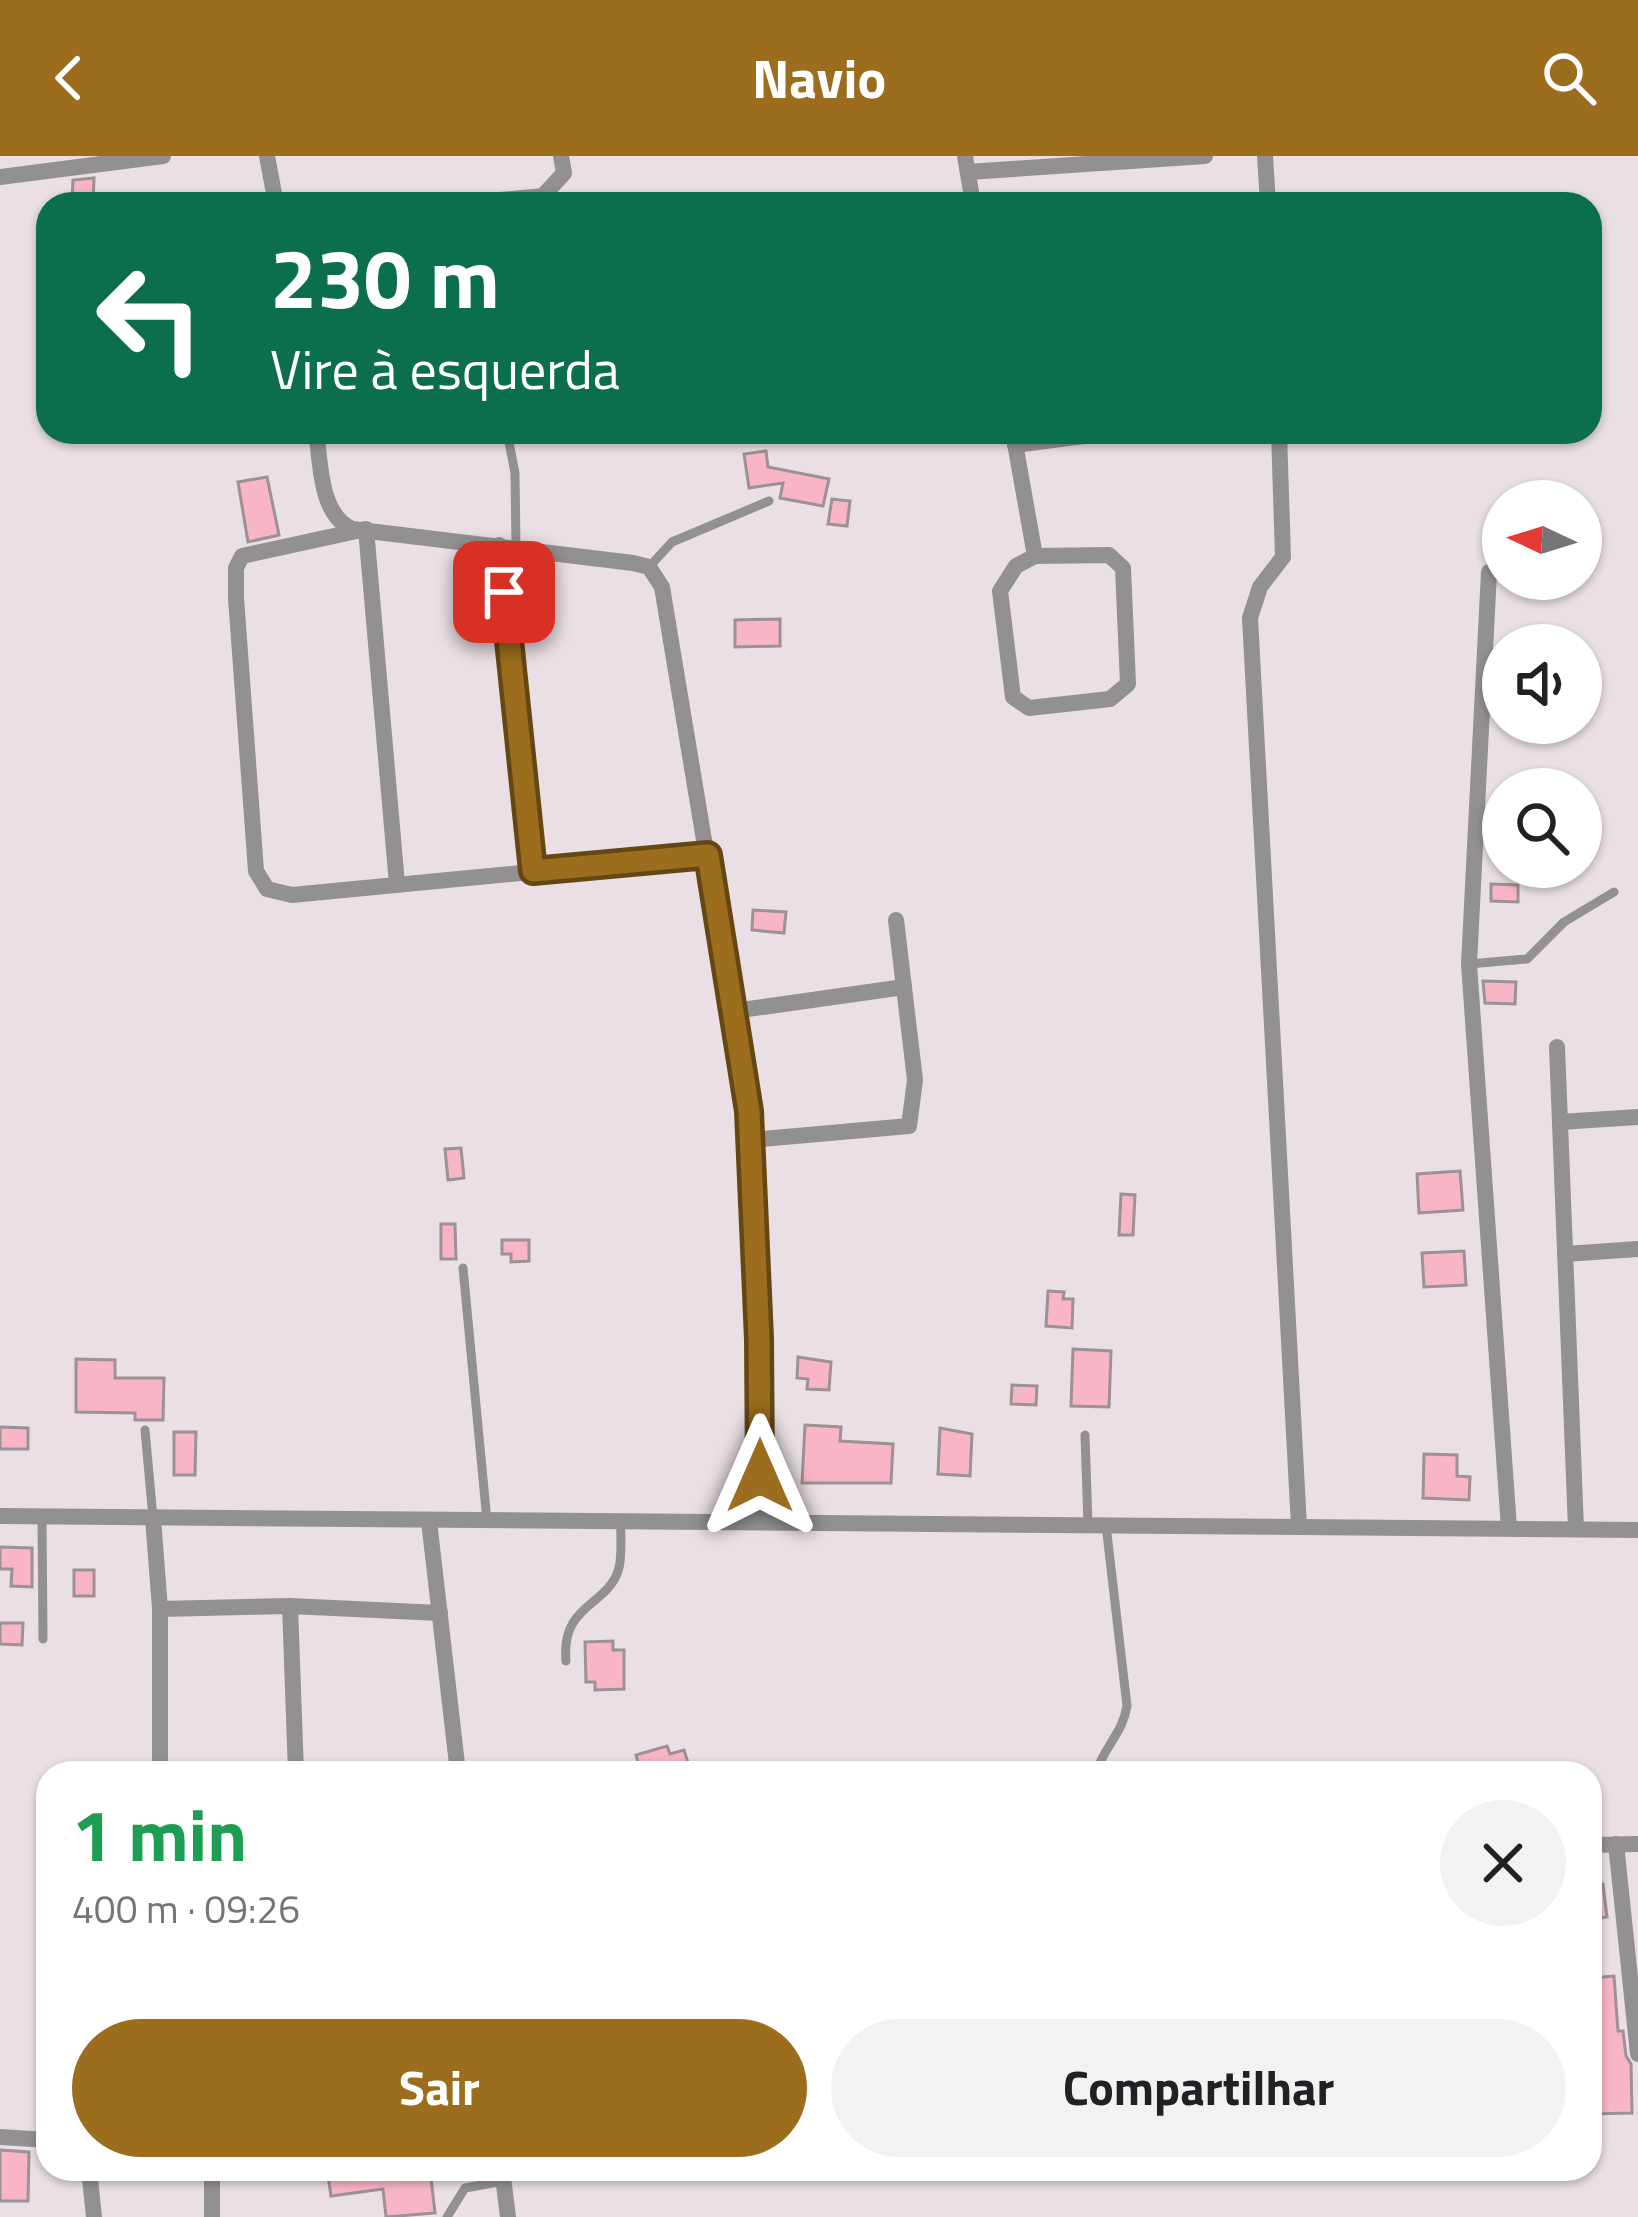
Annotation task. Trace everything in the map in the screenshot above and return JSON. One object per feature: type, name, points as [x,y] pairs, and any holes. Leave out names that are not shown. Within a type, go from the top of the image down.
[{"type":"street","points":[[0,177],[163,156]]},
{"type":"street","points":[[267,156],[274,192]]},
{"type":"street","points":[[547,192],[564,173],[561,156]]},
{"type":"street","points":[[966,164],[1205,156]]},
{"type":"street","points":[[1265,156],[1267,192]]},
{"type":"street","points":[[319,444],[334,516],[352,529],[649,567],[662,587],[734,1011],[750,1140],[759,1339],[760,1522]]},
{"type":"street","points":[[1015,444],[1035,556]]},
{"type":"street","points":[[1280,444],[1283,557],[1260,587],[1250,618],[1299,1526]]},
{"type":"street","points":[[366,530],[255,550],[242,556],[236,568],[256,871],[268,889],[292,895],[708,855]]},
{"type":"street","points":[[366,530],[398,884]]},
{"type":"street","points":[[508,546],[533,871]]},
{"type":"street","points":[[1109,555],[1124,568],[1129,684],[1109,699],[1029,708],[1013,697],[1000,591],[1016,566],[1035,556],[1109,555]]},
{"type":"street","points":[[1488,600],[1469,964],[1509,1528]]},
{"type":"street","points":[[750,1140],[909,1126],[915,1080],[896,920]]},
{"type":"street","points":[[734,1011],[904,987]]},
{"type":"street","points":[[1557,1047],[1576,1529]]},
{"type":"street","points":[[1560,1122],[1638,1117]]},
{"type":"street","points":[[1565,1254],[1638,1249]]},
{"type":"street","points":[[0,1516],[1638,1530]]},
{"type":"street","points":[[153,1518],[160,1609],[160,1761]]},
{"type":"street","points":[[429,1521],[457,1761]]},
{"type":"street","points":[[160,1609],[290,1606],[440,1613]]},
{"type":"street","points":[[290,1606],[296,1761]]},
{"type":"street","points":[[1616,1844],[1638,2054]]},
{"type":"street","points":[[1602,1845],[1638,1844]]},
{"type":"street","points":[[0,2138],[36,2140]]},
{"type":"street","points":[[90,2181],[94,2217]]},
{"type":"street","points":[[212,2181],[212,2217]]},
{"type":"street","points":[[504,2181],[508,2217]]},
{"type":"lane","points":[[508,546],[515,472],[509,444]]},
{"type":"lane","points":[[649,567],[672,542],[770,502]]},
{"type":"lane","points":[[1469,964],[1527,959],[1564,922],[1614,892]]},
{"type":"lane","points":[[463,1268],[487,1522]]},
{"type":"lane","points":[[146,1430],[153,1518]]},
{"type":"lane","points":[[1085,1435],[1127,1706],[1120,1732],[1100,1761]]},
{"type":"lane","points":[[42,1517],[43,1639]]},
{"type":"lane","points":[[566,1661],[573,1623],[618,1573],[621,1522]]},
{"type":"lane","points":[[447,2217],[465,2188],[485,2181]]},
{"type":"building","points":[[94,178],[93,192],[72,192],[73,180]]},
{"type":"building","points":[[766,451],[768,467],[829,479],[823,506],[780,498],[783,483],[749,488],[744,454]]},
{"type":"building","points":[[267,477],[279,535],[248,542],[238,482]]},
{"type":"building","points":[[832,499],[850,501],[847,526],[828,524]]},
{"type":"building","points":[[780,619],[780,646],[735,647],[735,620]]},
{"type":"building","points":[[1491,888],[1518,888],[1518,902],[1491,901]]},
{"type":"building","points":[[753,910],[786,912],[784,933],[752,930]]},
{"type":"building","points":[[1483,981],[1516,982],[1515,1004],[1485,1003]]},
{"type":"building","points":[[461,1148],[464,1178],[448,1180],[445,1149]]},
{"type":"building","points":[[1460,1171],[1463,1210],[1419,1213],[1417,1174]]},
{"type":"building","points":[[1121,1194],[1135,1195],[1133,1235],[1119,1235]]},
{"type":"building","points":[[441,1224],[455,1224],[456,1259],[441,1259]]},
{"type":"building","points":[[502,1240],[529,1240],[529,1261],[511,1262],[511,1254],[502,1254]]},
{"type":"building","points":[[1464,1251],[1466,1285],[1424,1287],[1422,1253]]},
{"type":"building","points":[[1048,1291],[1064,1292],[1063,1299],[1073,1299],[1072,1328],[1046,1326]]},
{"type":"building","points":[[1073,1349],[1111,1351],[1109,1407],[1071,1406]]},
{"type":"building","points":[[798,1357],[831,1362],[829,1390],[807,1389],[808,1379],[797,1378]]},
{"type":"building","points":[[76,1359],[115,1360],[115,1378],[164,1378],[163,1420],[135,1420],[135,1413],[76,1412]]},
{"type":"building","points":[[1012,1385],[1037,1386],[1036,1405],[1011,1404]]},
{"type":"building","points":[[805,1425],[841,1427],[840,1441],[893,1444],[891,1483],[802,1483]]},
{"type":"building","points":[[0,1427],[28,1428],[28,1449],[0,1449]]},
{"type":"building","points":[[940,1428],[972,1434],[970,1476],[938,1474]]},
{"type":"building","points":[[174,1432],[196,1432],[195,1475],[174,1475]]},
{"type":"building","points":[[1424,1454],[1457,1455],[1457,1476],[1470,1477],[1469,1500],[1423,1498]]},
{"type":"building","points":[[0,1547],[32,1548],[32,1587],[11,1586],[12,1569],[0,1569]]},
{"type":"building","points":[[74,1570],[94,1570],[94,1596],[74,1596]]},
{"type":"building","points":[[0,1623],[23,1623],[22,1645],[0,1644]]},
{"type":"building","points":[[613,1641],[613,1650],[624,1650],[624,1689],[595,1690],[595,1682],[586,1682],[585,1642]]},
{"type":"building","points":[[667,1746],[670,1754],[684,1750],[687,1761],[638,1761],[636,1755]]},
{"type":"building","points":[[1602,1884],[1607,1917],[1602,1918]]},
{"type":"building","points":[[1614,1976],[1618,2031],[1623,2031],[1631,2064],[1632,2113],[1602,2114],[1602,1977]]},
{"type":"building","points":[[0,2150],[29,2152],[28,2201],[0,2201]]},
{"type":"building","points":[[329,2181],[431,2181],[435,2213],[386,2217],[383,2189],[331,2196]]},
{"type":"route","points":[[504,592],[533,871],[708,855],[749,1111],[760,1476]]}]
